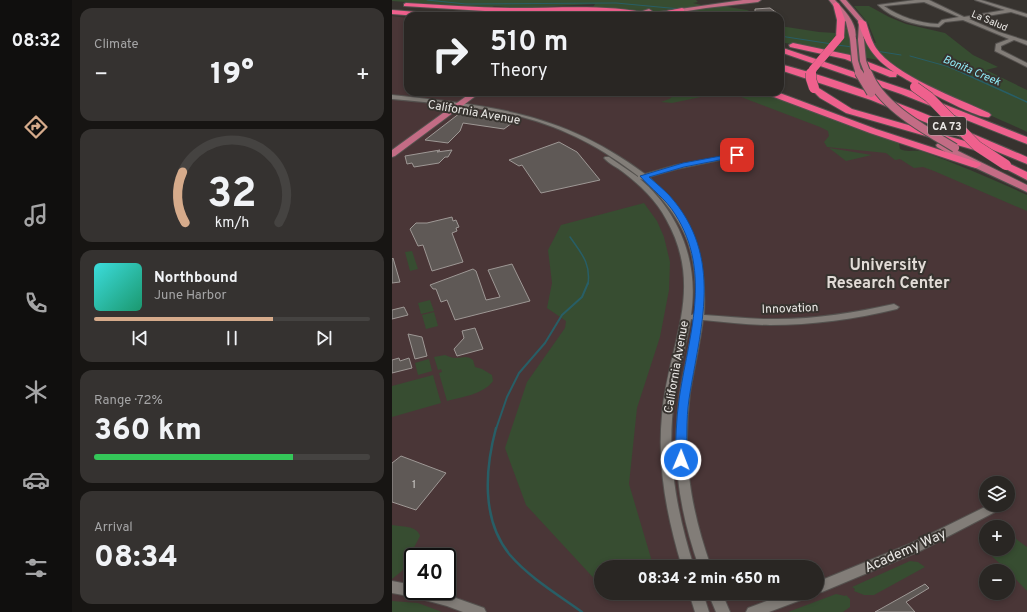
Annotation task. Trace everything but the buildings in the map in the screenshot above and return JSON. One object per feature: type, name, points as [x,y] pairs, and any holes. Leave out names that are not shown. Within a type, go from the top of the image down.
[{"type":"highway","points":[[837,1],[841,20],[840,37],[813,69],[811,74],[811,81],[814,88],[823,96],[849,111],[998,153],[1027,165]]},
{"type":"highway","points":[[480,12],[402,5],[494,10],[598,8],[629,12]]},
{"type":"highway","points":[[670,12],[682,10]]},
{"type":"highway","points":[[392,12],[404,13]]},
{"type":"highway","points":[[392,12],[404,14]]},
{"type":"highway","points":[[862,22],[861,40],[889,65],[924,86],[1027,133]]},
{"type":"highway","points":[[784,44],[820,50],[847,57],[884,70],[915,87],[928,97],[977,146],[1027,177]]},
{"type":"highway","points":[[784,50],[846,70],[889,87]]},
{"type":"highway","points":[[784,57],[889,87]]},
{"type":"highway","points":[[784,68],[866,94]]},
{"type":"highway","points":[[784,73],[866,94]]},
{"type":"highway","name":"CA 73","points":[[889,87],[926,100],[1027,141]]},
{"type":"highway","name":"CA 73","points":[[866,94],[921,115],[1027,161]]},
{"type":"highway","points":[[779,96],[873,131],[976,165]]},
{"type":"main road","points":[[666,12],[702,4],[743,0]]},
{"type":"main road","points":[[682,10],[726,1],[758,0]]},
{"type":"main road","points":[[837,1],[862,22]]},
{"type":"main road","points":[[837,1],[861,40],[864,65],[877,88],[888,101],[922,128],[956,148],[1027,182]]},
{"type":"main road","points":[[682,10],[702,4]]},
{"type":"main road","points":[[861,40],[853,52],[860,78],[870,91],[898,118],[940,145],[976,165],[1027,189]]},
{"type":"main road","points":[[392,154],[464,96]]},
{"type":"main road","points":[[392,148],[454,105],[470,96]]},
{"type":"street","name":"La Salud","points":[[924,0],[1013,39],[1027,43]]},
{"type":"street","points":[[927,0],[880,5],[898,16],[921,24],[939,26],[944,21],[1008,11]]},
{"type":"street","points":[[980,0],[1008,11],[1027,16]]},
{"type":"street","points":[[1013,39],[998,45],[998,51],[1027,65]]},
{"type":"street","name":"California Avenue","points":[[392,97],[454,105],[508,116],[554,131],[590,148],[640,177],[674,206],[689,234],[696,253],[700,274],[699,317],[684,400],[681,427],[681,460],[688,503],[703,560]]},
{"type":"street","name":"California Avenue","points":[[392,100],[454,105]]},
{"type":"street","points":[[640,177],[683,166],[737,155]]},
{"type":"street","name":"California Avenue","points":[[640,177],[663,206],[675,227],[681,242],[688,271],[688,299],[686,316],[667,414],[666,450],[669,490],[674,519],[686,560]]},
{"type":"street","name":"Innovation","points":[[686,316],[760,322],[809,321],[845,317],[894,307]]},
{"type":"street","name":"Academy Way","points":[[824,585],[916,547],[987,512]]},
{"type":"street","points":[[392,587],[404,589]]},
{"type":"street","points":[[448,600],[479,612]]},
{"type":"street","points":[[698,600],[702,612]]},
{"type":"street","points":[[718,600],[723,612]]},
{"type":"street","points":[[753,612],[785,600]]},
{"type":"shaded area","points":[[392,16],[404,18],[404,96],[764,96],[1027,197],[1027,612],[392,612]]},
{"type":"green space","points":[[696,0],[698,2],[693,3],[710,7],[722,6],[751,12],[656,12],[593,7],[595,4],[515,8],[494,6],[491,8],[392,1]]},
{"type":"green space","points":[[854,6],[869,6],[906,24],[945,33],[973,55],[998,67],[986,70],[1027,90],[1027,132],[938,91],[889,62],[784,43],[784,27],[837,34],[844,33],[845,28],[848,28],[849,39],[876,43],[868,23]]},
{"type":"green space","points":[[673,96],[706,96],[672,103],[661,102]]},
{"type":"green space","points":[[739,96],[770,96],[899,143],[900,149],[921,151],[950,162],[1027,195],[1027,211],[934,171],[923,167],[914,168],[900,159],[895,160],[886,153],[827,147],[824,142],[829,136],[828,131]]},
{"type":"green space","points":[[829,148],[872,155],[846,161]]},
{"type":"green space","points":[[644,203],[657,221],[664,237],[670,262],[669,290],[660,337],[637,408],[629,484],[652,560],[594,560],[594,578],[526,505],[505,448],[527,382],[565,328],[566,321],[547,308],[552,283],[548,250],[561,225]]},
{"type":"green space","points":[[412,251],[418,269],[410,271],[405,252]]},
{"type":"green space","points":[[430,300],[434,311],[421,314],[418,303]]},
{"type":"green space","points":[[434,312],[438,326],[426,329],[422,315]]},
{"type":"green space","points":[[445,355],[455,358],[471,358],[475,367],[492,375],[493,381],[478,392],[447,401],[439,373],[442,372],[441,369],[438,370],[434,357]]},
{"type":"green space","points":[[429,359],[432,371],[418,375],[415,363]]},
{"type":"green space","points":[[433,375],[441,403],[392,417],[392,386]]},
{"type":"green space","points":[[392,525],[412,528],[418,532],[420,536],[414,548],[404,548],[404,567],[402,571],[392,579]]},
{"type":"green space","points":[[1015,538],[1027,547],[1027,591],[1015,578],[1015,564],[1000,564],[992,556],[1015,556]]},
{"type":"green space","points":[[910,561],[918,562],[925,567],[874,595],[864,595],[854,591],[855,589],[852,587]]},
{"type":"green space","points":[[836,594],[846,595],[850,599],[850,607],[843,612],[788,612],[820,600],[824,600],[824,598]]},
{"type":"green space","points":[[392,601],[418,603],[442,612],[392,612]]},
{"type":"waterway","name":"Bonita Creek","points":[[427,0],[466,4],[616,3],[680,9]]},
{"type":"waterway","name":"Bonita Creek","points":[[684,11],[688,12]]},
{"type":"waterway","name":"Bonita Creek","points":[[784,37],[832,44]]},
{"type":"waterway","name":"Bonita Creek","points":[[837,45],[860,48]]},
{"type":"waterway","name":"Bonita Creek","points":[[876,51],[901,55]]},
{"type":"waterway","name":"Bonita Creek","points":[[910,56],[946,66],[965,74]]},
{"type":"waterway","name":"Bonita Creek","points":[[963,73],[1027,102]]},
{"type":"waterway","points":[[570,237],[587,264],[589,277],[588,284]]},
{"type":"waterway","points":[[496,429],[507,397],[519,373],[545,343],[562,315],[582,297],[588,283]]},
{"type":"waterway","points":[[496,428],[489,460],[488,494],[494,526],[501,541],[510,555],[526,571],[582,612]]},
{"type":"district","name":"University Research Center","points":[[888,273]]},
{"type":"route","points":[[681,460],[681,427],[684,400],[699,317],[700,274],[696,253],[685,224],[667,197],[644,176],[737,155]]}]
